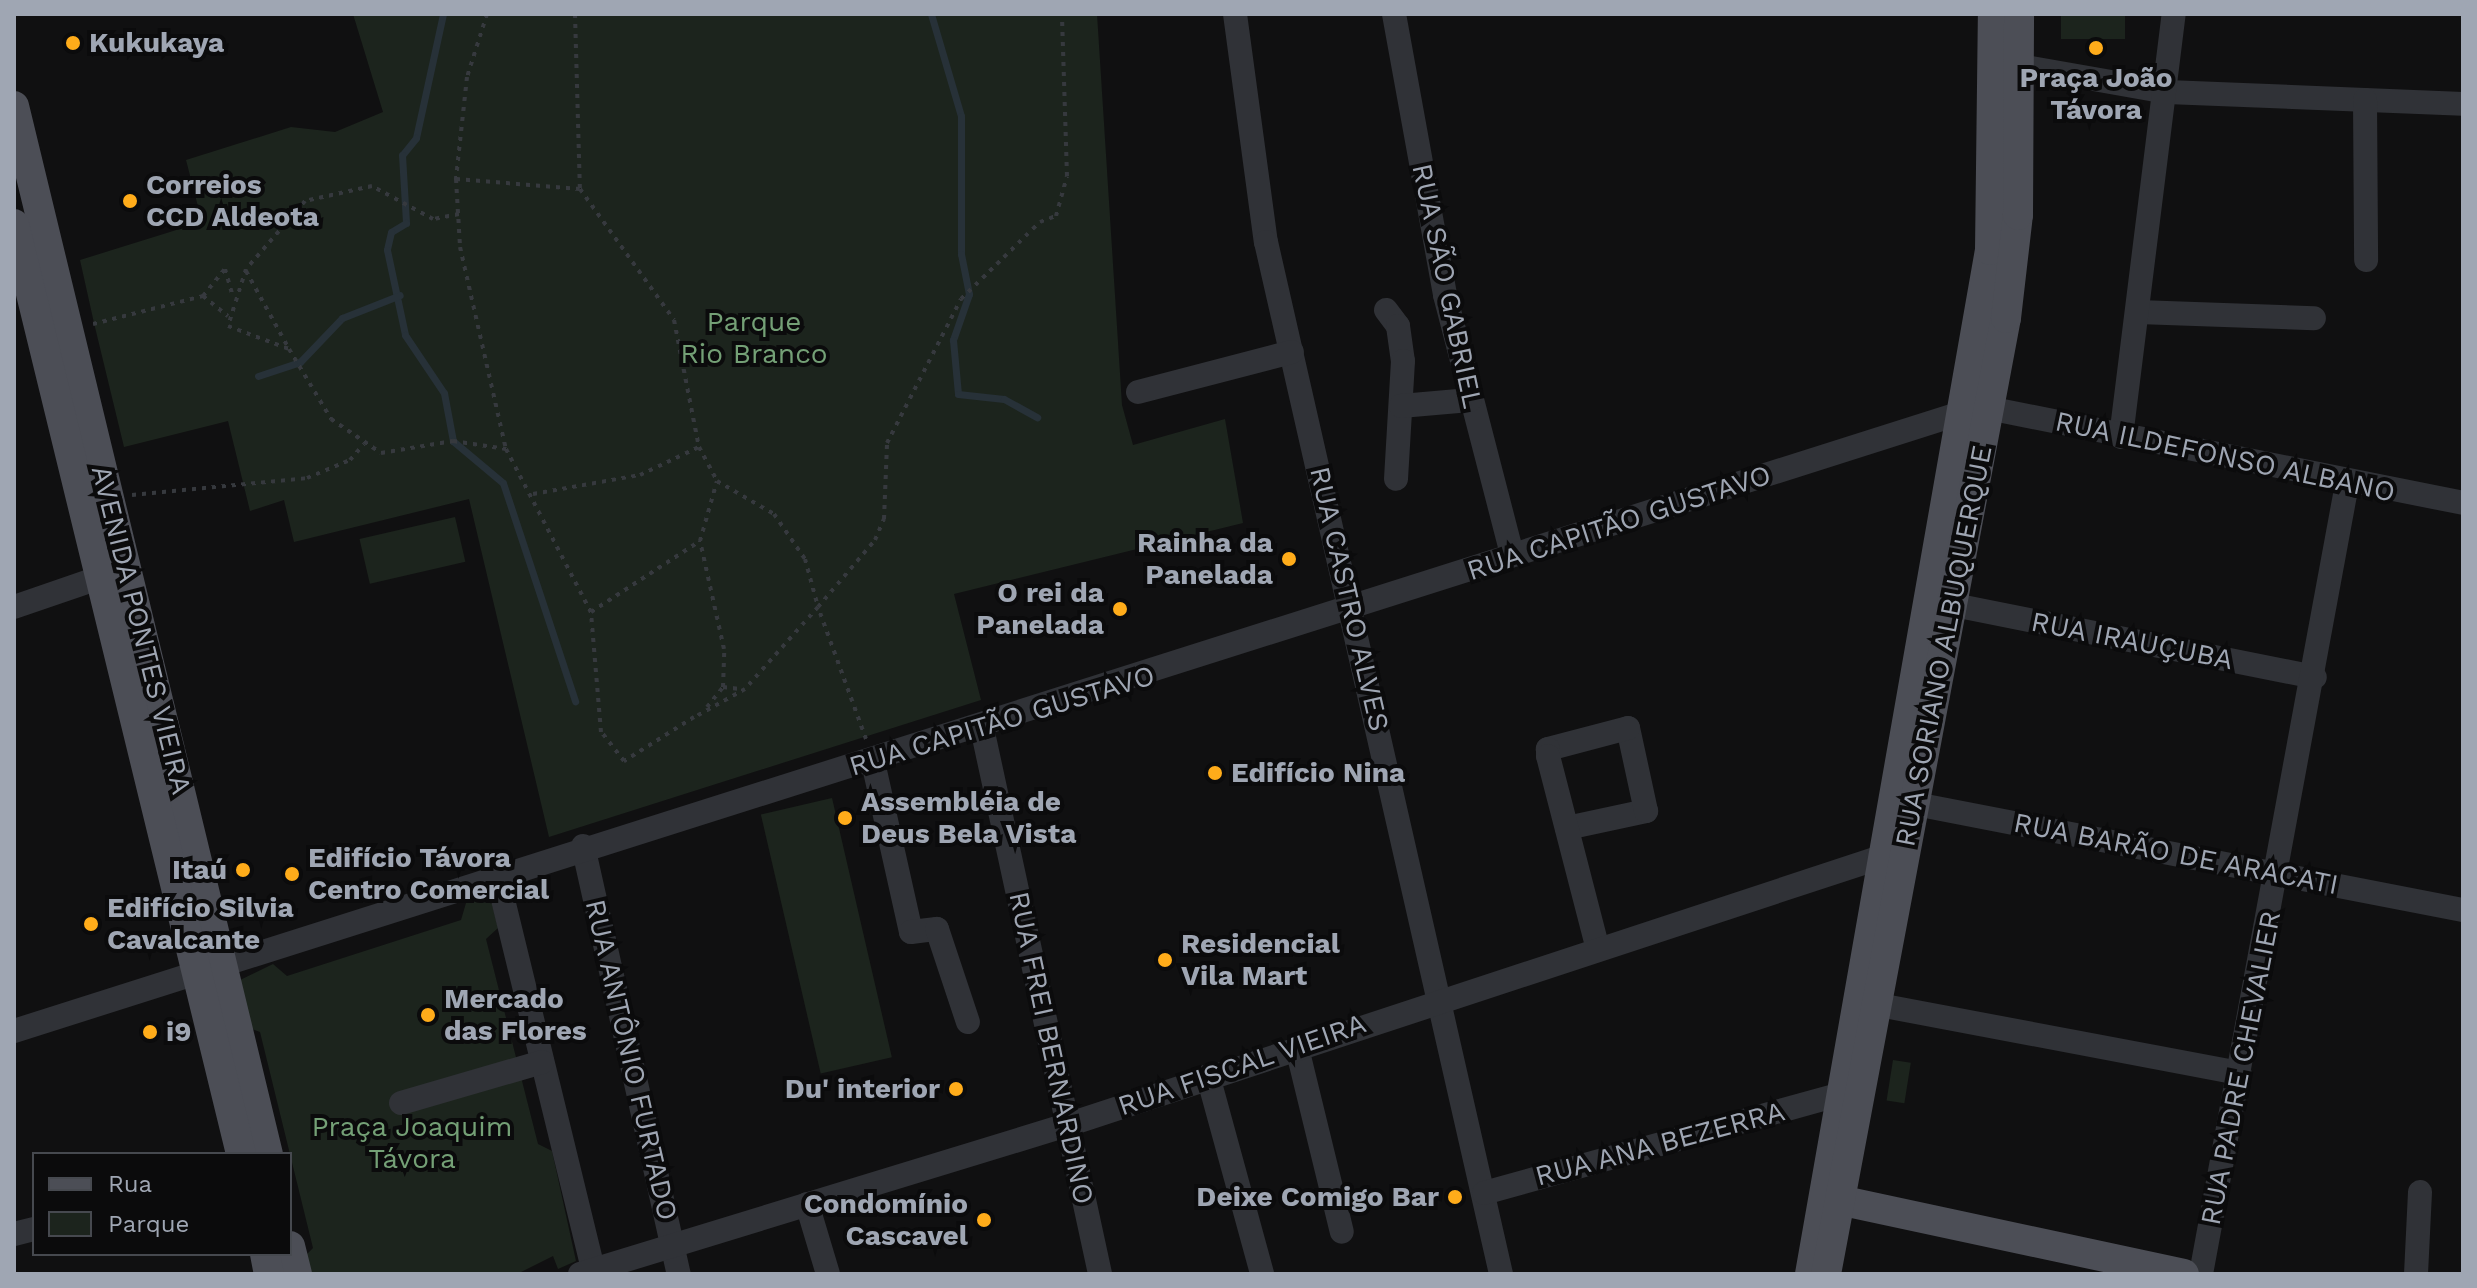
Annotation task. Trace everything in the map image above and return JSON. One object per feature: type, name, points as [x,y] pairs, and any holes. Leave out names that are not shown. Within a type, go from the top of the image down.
[{"type":"main road","name":"RUA SORIANO ALBUQUERQUE","points":[[1993,14],[2006,215]]},
{"type":"main road","name":"RUA SORIANO ALBUQUERQUE","points":[[1902,801],[1949,604],[1975,410],[2006,215],[2020,66],[2019,14]]},
{"type":"main road","name":"AVENIDA PONTES VIEIRA","points":[[14,106],[110,497],[211,970],[241,1152]]},
{"type":"main road","name":"AVENIDA PONTES VIEIRA","points":[[14,224],[101,577],[211,970],[267,1152]]},
{"type":"main road","name":"RUA SORIANO ALBUQUERQUE","points":[[1826,1274],[1837,1095],[1891,860],[1975,410]]},
{"type":"main road","name":"RUA SORIANO ALBUQUERQUE","points":[[1810,1274],[1879,1005],[1891,860]]},
{"type":"main road","points":[[1831,1198],[2184,1274]]},
{"type":"main road","points":[[292,1254],[297,1274]]},
{"type":"street","name":"RUA CASTRO ALVES","points":[[1235,14],[1266,242],[1441,998],[1501,1274]]},
{"type":"street","name":"RUA SÃO GABRIEL","points":[[1394,14],[1470,400],[1512,555]]},
{"type":"street","points":[[2121,437],[2167,92],[2174,14]]},
{"type":"street","points":[[2020,66],[2167,92],[2463,104]]},
{"type":"street","points":[[2365,100],[2366,260]]},
{"type":"street","points":[[1386,310],[1401,339],[1396,479]]},
{"type":"street","points":[[2138,312],[2314,318]]},
{"type":"street","points":[[1138,392],[1292,352]]},
{"type":"street","points":[[1401,406],[1470,400]]},
{"type":"street","name":"RUA ILDEFONSO ALBANO","points":[[1975,410],[2347,484],[2463,503]]},
{"type":"street","name":"RUA CAPITÃO GUSTAVO","points":[[14,1031],[211,970],[583,846],[982,728],[1352,610],[1512,555],[1975,410]]},
{"type":"street","name":"RUA PADRE CHEVALIER","points":[[2201,1274],[2315,677],[2347,484]]},
{"type":"street","points":[[14,607],[101,577]]},
{"type":"street","name":"RUA IRAUÇUBA","points":[[1949,604],[2315,677]]},
{"type":"street","name":"RUA FREI BERNARDINO","points":[[982,728],[1100,1274]]},
{"type":"street","points":[[1567,828],[1646,811],[1628,728],[1548,749],[1567,828],[1598,949]]},
{"type":"street","points":[[873,762],[911,932],[937,929],[968,1022]]},
{"type":"street","name":"RUA BARÃO DE ARACATI","points":[[1902,801],[2463,910]]},
{"type":"street","name":"RUA ANTÔNIO FURTADO","points":[[583,846],[679,1274]]},
{"type":"street","name":"RUA FISCAL VIEIRA","points":[[586,1272],[1067,1125],[1441,998],[1891,860]]},
{"type":"street","points":[[497,875],[542,1062],[586,1272]]},
{"type":"street","points":[[1879,1005],[2240,1073]]},
{"type":"street","points":[[1297,1048],[1342,1232]]},
{"type":"street","points":[[401,1103],[542,1062]]},
{"type":"street","points":[[1208,1076],[1262,1274]]},
{"type":"street","name":"RUA ANA BEZERRA","points":[[1484,1193],[1837,1095]]},
{"type":"street","points":[[2416,1274],[2420,1192]]},
{"type":"street","points":[[807,1204],[828,1274]]},
{"type":"path","points":[[487,14],[467,77],[456,179],[459,214],[506,449],[533,494],[591,612],[601,732],[624,761],[745,689],[875,540],[884,519],[887,443],[961,299],[1040,222],[1056,216],[1067,176],[1062,14]]},
{"type":"path","points":[[575,14],[580,189],[674,320],[699,447],[717,481],[774,514],[805,559],[818,607],[838,647],[873,762]]},
{"type":"path","points":[[456,179],[580,189]]},
{"type":"path","points":[[228,316],[246,269],[281,223],[322,195],[372,186],[433,219],[459,214]]},
{"type":"path","points":[[69,331],[203,296],[225,269],[234,300]]},
{"type":"path","points":[[246,269],[320,405],[364,444],[381,453],[453,441],[506,449]]},
{"type":"path","points":[[203,296],[228,316],[241,335],[289,349]]},
{"type":"path","points":[[110,497],[307,478],[350,460],[364,444]]},
{"type":"path","points":[[533,494],[640,475],[699,447]]},
{"type":"path","points":[[695,717],[723,687],[724,649],[700,541],[717,481]]},
{"type":"path","points":[[591,612],[700,541]]},
{"type":"path","points":[[723,687],[745,689]]},
{"type":"green space","name":"Parque Rio Branco","points":[[353,14],[1097,14],[1122,405],[1133,445],[1225,419],[1243,523],[954,594],[981,700],[549,837],[469,499],[294,542],[284,500],[250,511],[228,421],[124,447],[94,323],[80,260],[202,222],[186,160],[291,127],[335,132],[383,112]]},
{"type":"green space","points":[[2061,14],[2125,14],[2125,39],[2061,39]]},
{"type":"green space","points":[[455,517],[465,562],[370,584],[360,539]]},
{"type":"green space","points":[[832,798],[892,1057],[821,1074],[761,814]]},
{"type":"green space","name":"Praça Joaquim Távora","points":[[481,898],[492,904],[498,928],[486,939],[538,1144],[552,1151],[576,1261],[558,1269],[553,1256],[517,1274],[309,1274],[304,1257],[313,1248],[292,1152],[289,1152],[260,1032],[247,1027],[238,981],[273,964],[287,976],[461,920],[466,903]]},
{"type":"green space","points":[[1893,1060],[1911,1063],[1904,1103],[1887,1100]]},
{"type":"waterway","points":[[443,14],[416,138],[402,155],[406,223],[391,232],[387,250],[405,335],[444,393],[453,441],[503,483],[575,701]]},
{"type":"waterway","points":[[931,14],[961,116],[961,254],[969,294],[953,340],[958,394],[1004,399],[1037,417]]},
{"type":"waterway","points":[[258,376],[300,362],[342,318],[400,295]]},
{"type":"place","name":"Kukukaya","points":[[73,43]]},
{"type":"place","name":"Praça João Távora","points":[[2096,48]]},
{"type":"place","name":"Correios CCD Aldeota","points":[[130,201]]},
{"type":"place","name":"Rainha da Panelada","points":[[1289,559]]},
{"type":"place","name":"O rei da Panelada","points":[[1120,609]]},
{"type":"place","name":"Edifício Nina","points":[[1215,773]]},
{"type":"place","name":"Assembléia de Deus Bela Vista","points":[[845,818]]},
{"type":"place","name":"Itaú","points":[[243,870]]},
{"type":"place","name":"Edifício Távora Centro Comercial","points":[[292,874]]},
{"type":"place","name":"Edifício Silvia Cavalcante","points":[[91,924]]},
{"type":"place","name":"Residencial Vila Mart","points":[[1165,960]]},
{"type":"place","name":"Mercado das Flores","points":[[428,1015]]},
{"type":"place","name":"i9","points":[[150,1032]]},
{"type":"place","name":"Du' interior","points":[[956,1089]]},
{"type":"place","name":"Deixe Comigo Bar","points":[[1455,1197]]},
{"type":"place","name":"Condomínio Cascavel","points":[[984,1220]]}]
